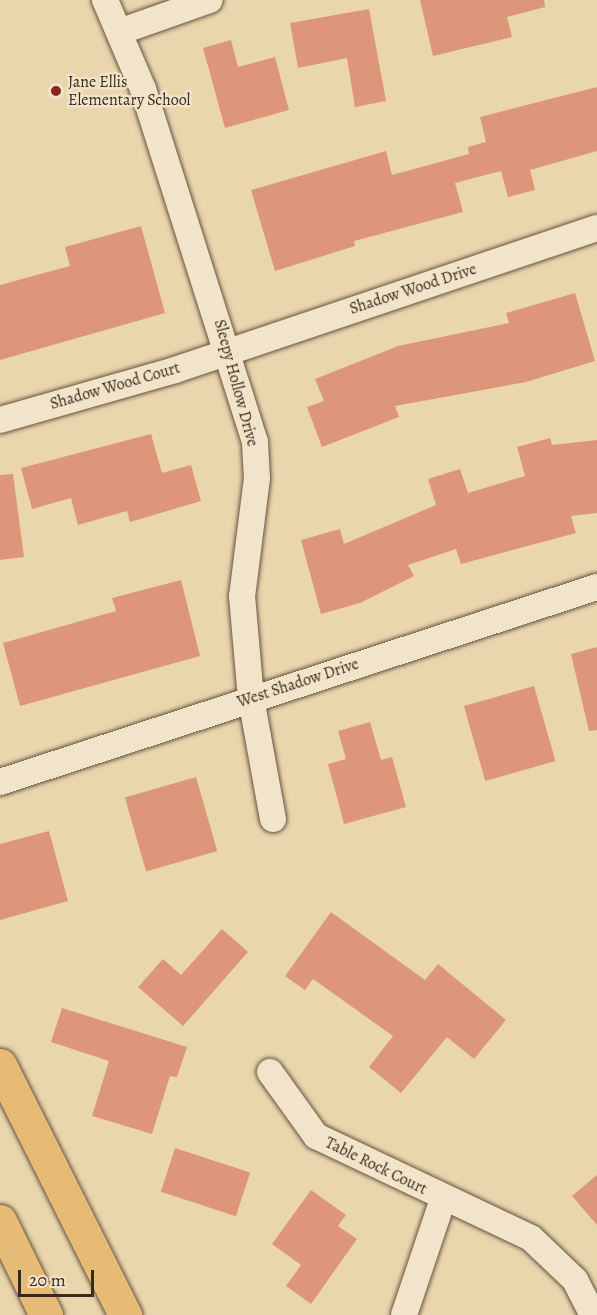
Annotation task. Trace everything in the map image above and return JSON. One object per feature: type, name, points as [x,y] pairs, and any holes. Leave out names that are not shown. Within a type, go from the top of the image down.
[{"type":"main road","points":[[0,1065],[125,1315]]},
{"type":"main road","points":[[0,1221],[46,1315]]},
{"type":"street","name":"Sleepy Hollow Drive","points":[[105,0],[119,32],[229,350],[255,442],[257,478],[242,596],[252,698],[273,819]]},
{"type":"street","points":[[119,32],[210,0]]},
{"type":"street","name":"Shadow Wood Drive","points":[[229,350],[597,228]]},
{"type":"street","name":"Shadow Wood Court","points":[[0,420],[229,350]]},
{"type":"street","name":"West Shadow Drive","points":[[0,782],[597,587]]},
{"type":"street","name":"Table Rock Court","points":[[270,1072],[316,1136],[442,1199],[531,1238],[574,1280],[593,1315]]},
{"type":"street","name":"Table Rock Court","points":[[404,1315],[442,1199]]},
{"type":"building","points":[[420,0],[544,0],[545,7],[507,17],[512,37],[433,56]]},
{"type":"building","points":[[369,9],[386,101],[355,107],[347,58],[298,68],[290,23]]},
{"type":"building","points":[[231,40],[238,67],[275,57],[289,110],[225,128],[203,48]]},
{"type":"building","points":[[597,87],[597,151],[530,170],[535,190],[508,197],[501,171],[455,183],[463,212],[354,241],[355,246],[275,271],[251,190],[386,151],[392,175],[469,154],[468,147],[486,142],[480,117]]},
{"type":"building","points":[[141,226],[165,313],[0,360],[0,285],[70,266],[65,247]]},
{"type":"building","points":[[575,293],[595,361],[526,382],[395,406],[399,417],[322,447],[307,407],[324,401],[315,379],[398,346],[509,323],[506,313]]},
{"type":"building","points":[[151,434],[162,473],[191,465],[201,501],[130,522],[127,511],[78,525],[71,498],[32,509],[21,468]]},
{"type":"building","points":[[550,438],[552,445],[597,440],[597,513],[571,516],[576,533],[461,564],[456,549],[408,565],[414,576],[360,603],[321,614],[301,540],[340,529],[344,544],[436,505],[428,479],[460,469],[468,493],[525,476],[517,447]]},
{"type":"building","points":[[13,474],[24,557],[0,560],[0,475]]},
{"type":"building","points":[[181,580],[200,656],[20,706],[3,643],[116,611],[112,598]]},
{"type":"building","points":[[597,647],[597,730],[589,731],[571,654]]},
{"type":"building","points":[[534,686],[555,761],[485,781],[464,706]]},
{"type":"building","points":[[370,722],[381,760],[392,757],[406,807],[344,824],[328,764],[346,759],[338,731]]},
{"type":"building","points":[[196,777],[217,851],[146,871],[125,797]]},
{"type":"building","points":[[49,831],[68,901],[0,920],[0,844]]},
{"type":"building","points":[[331,912],[425,980],[438,964],[506,1020],[474,1059],[447,1037],[401,1093],[369,1067],[393,1036],[313,979],[305,990],[285,976]]},
{"type":"building","points":[[222,929],[248,952],[183,1026],[138,987],[163,959],[181,975]]},
{"type":"building","points":[[62,1008],[187,1047],[177,1077],[170,1076],[152,1134],[92,1116],[109,1061],[51,1042]]},
{"type":"building","points":[[175,1148],[250,1172],[236,1216],[161,1192]]},
{"type":"building","points":[[597,1175],[597,1225],[572,1196]]},
{"type":"building","points":[[311,1190],[346,1215],[338,1226],[357,1239],[311,1304],[286,1286],[301,1265],[272,1244]]},
{"type":"place","name":"Jane Ellis Elementary School","points":[[56,91]]}]
